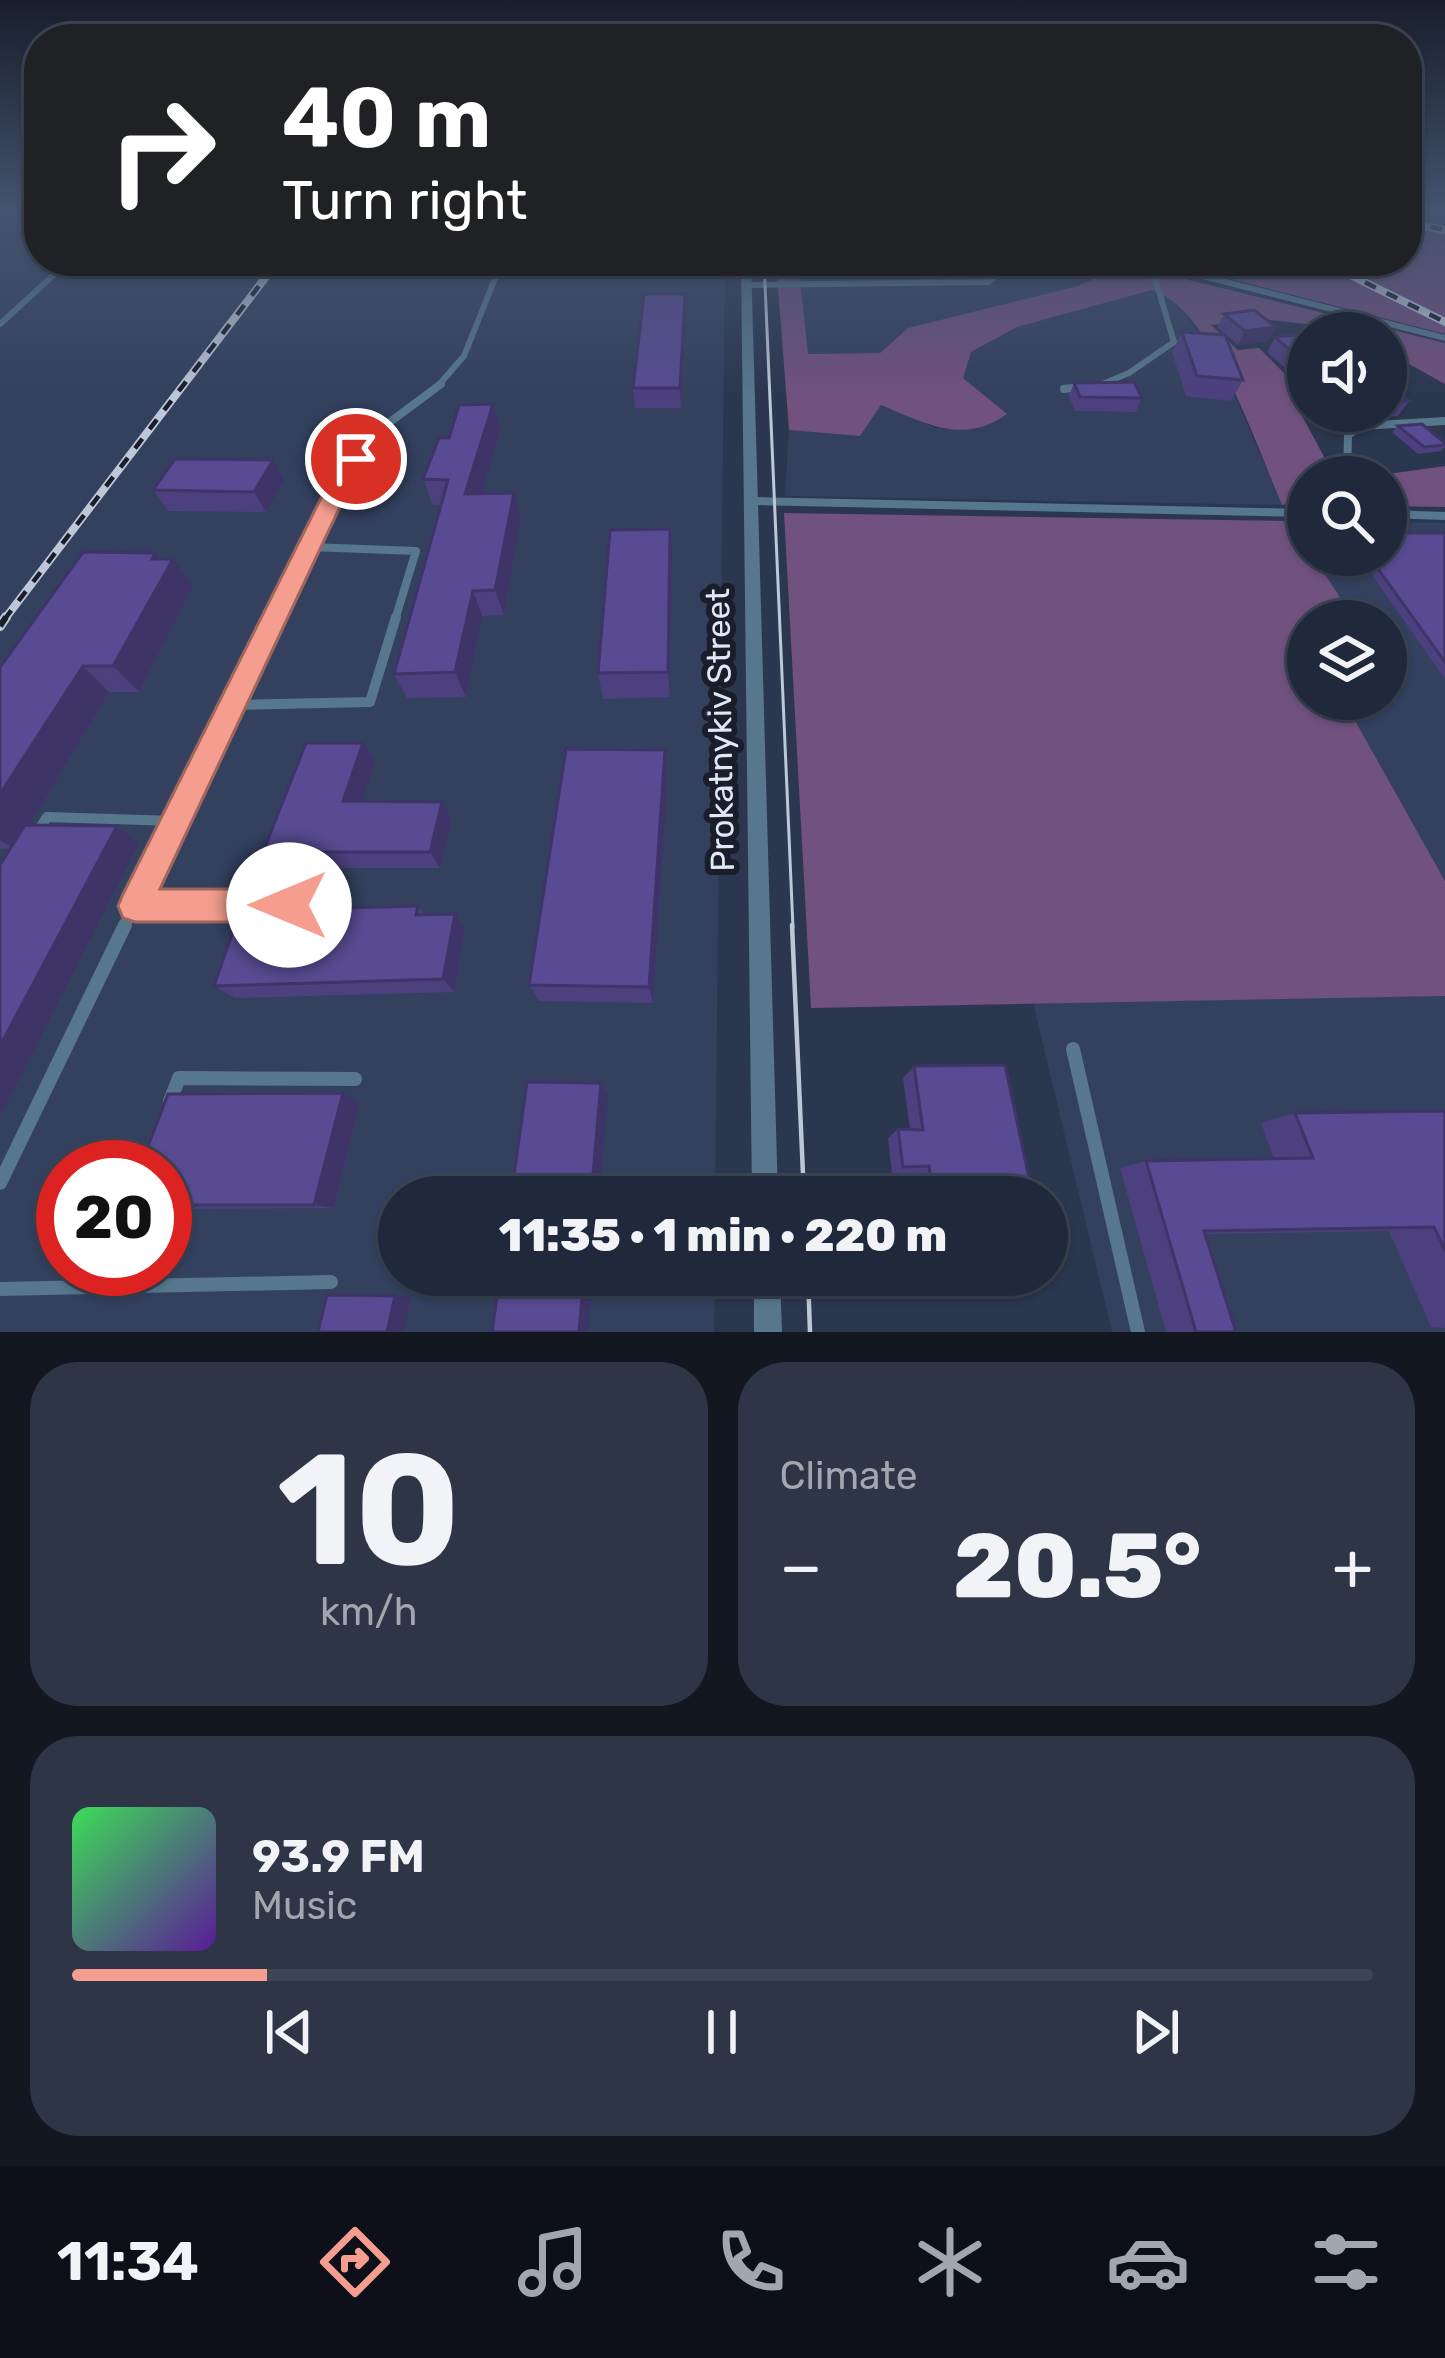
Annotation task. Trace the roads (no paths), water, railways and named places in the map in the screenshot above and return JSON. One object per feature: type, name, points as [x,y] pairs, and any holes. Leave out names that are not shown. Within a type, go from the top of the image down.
[{"type":"street","name":"Prokatnykiv Street","points":[[747,276],[765,1176]]},
{"type":"street","points":[[767,1296],[768,1332]]},
{"type":"lane","points":[[0,324],[53,276]]},
{"type":"lane","points":[[0,1183],[356,459],[382,428],[446,381],[464,356],[496,276]]},
{"type":"lane","points":[[747,285],[988,282],[995,276]]},
{"type":"lane","points":[[1064,388],[1114,380],[1174,342],[1151,276]]},
{"type":"lane","points":[[1202,276],[1445,338]]},
{"type":"lane","points":[[1348,456],[1348,435],[1361,426],[1445,421]]},
{"type":"lane","points":[[751,501],[1287,512]]},
{"type":"lane","points":[[1407,515],[1445,516]]},
{"type":"lane","points":[[232,706],[370,701],[416,550],[309,547]]},
{"type":"lane","points":[[23,855],[46,817],[176,821]]},
{"type":"lane","points":[[135,906],[289,905]]},
{"type":"lane","points":[[1073,1049],[1138,1332]]},
{"type":"lane","points":[[161,1123],[179,1078],[355,1079]]},
{"type":"lane","points":[[192,1284],[331,1282]]},
{"type":"lane","points":[[0,1288],[36,1287]]},
{"type":"tram line","points":[[765,276],[793,928]]},
{"type":"tram line","points":[[792,925],[803,1176]]},
{"type":"tram line","points":[[809,1296],[810,1332]]},
{"type":"railway","points":[[4,620],[267,276]]},
{"type":"railway","points":[[1352,276],[1445,322]]},
{"type":"railway","points":[[0,626],[4,620]]}]
